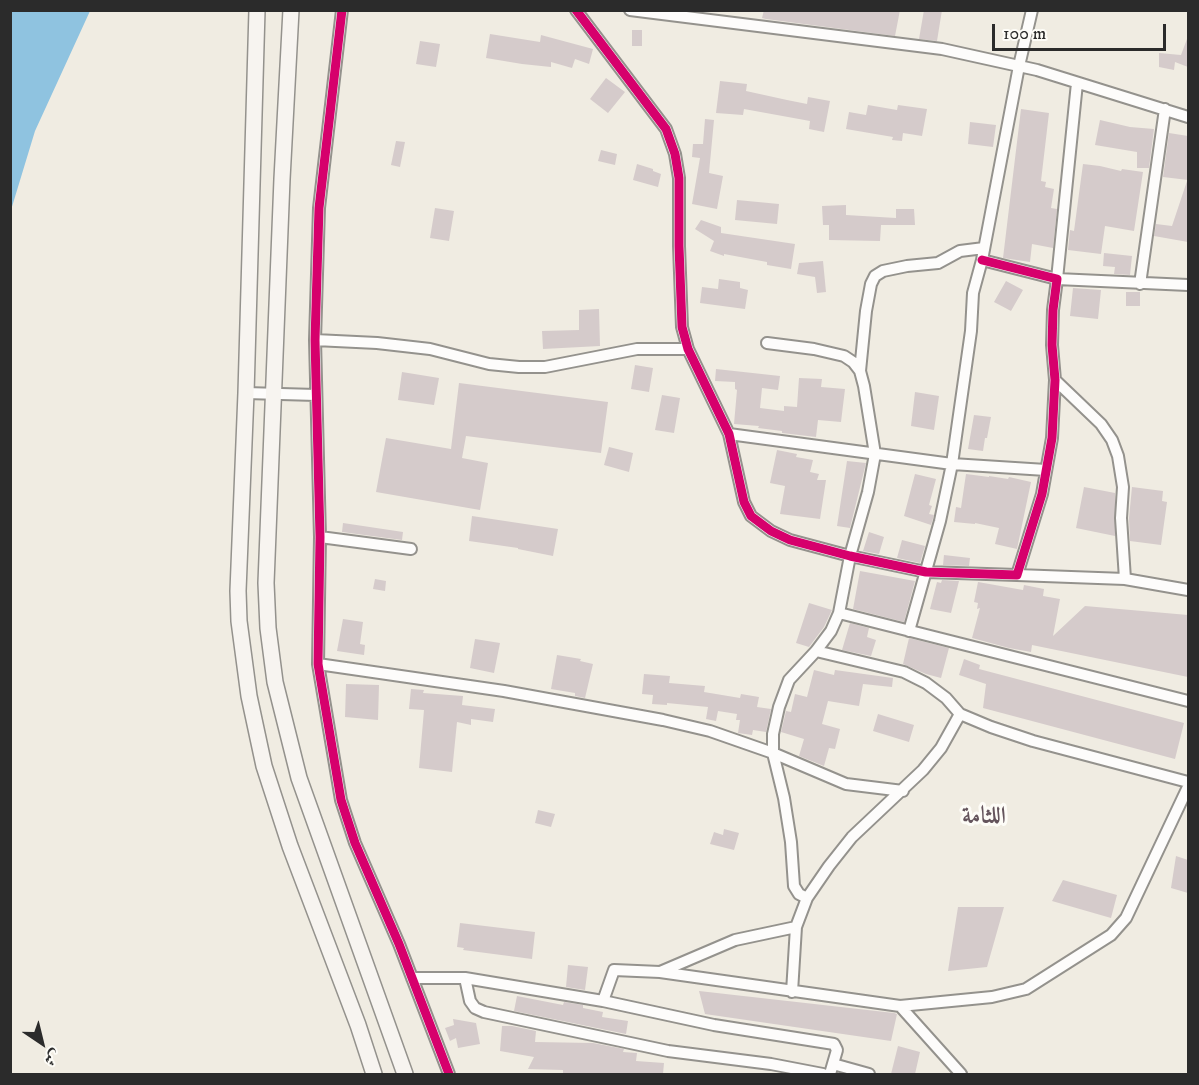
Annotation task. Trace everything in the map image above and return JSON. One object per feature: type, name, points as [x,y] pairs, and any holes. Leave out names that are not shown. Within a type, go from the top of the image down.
[{"type":"main road","points":[[257,10],[238,591],[239,621],[249,696],[264,766],[278,812],[374,1074]]},
{"type":"main road","points":[[291,10],[266,583],[268,628],[275,682],[299,778],[405,1074]]},
{"type":"street","points":[[342,10],[319,207],[315,340],[320,537],[318,664],[342,800],[355,843],[399,944],[449,1074]]},
{"type":"street","points":[[576,10],[666,129],[675,154],[680,178],[682,327],[688,349],[729,434],[744,502],[751,516],[771,531],[790,540],[850,556],[926,572],[1125,579],[1188,590]]},
{"type":"street","points":[[630,10],[682,14],[942,50],[1019,66],[1109,91],[1188,117]]},
{"type":"street","points":[[909,632],[952,464],[973,293],[1032,10]]},
{"type":"street","points":[[1017,575],[1042,494],[1052,438],[1055,380],[1052,345],[1077,83]]},
{"type":"street","points":[[1140,284],[1165,109]]},
{"type":"street","points":[[807,898],[799,894],[794,886],[791,842],[784,798],[773,753],[773,734],[779,707],[789,680],[831,631],[839,613],[850,556],[868,492],[875,454],[860,371],[871,284],[875,276],[883,271],[938,263],[960,251],[984,248]]},
{"type":"street","points":[[981,260],[1057,279],[1188,285]]},
{"type":"street","points":[[315,340],[377,342],[430,349],[489,364],[519,367],[545,367],[637,349],[688,349]]},
{"type":"street","points":[[766,343],[814,349],[844,356],[860,371]]},
{"type":"street","points":[[1055,380],[1101,424],[1112,440],[1118,456],[1122,487],[1121,518],[1125,579]]},
{"type":"street","points":[[246,393],[316,395]]},
{"type":"street","points":[[729,434],[952,464],[1046,470]]},
{"type":"street","points":[[320,537],[411,549]]},
{"type":"street","points":[[839,613],[1188,701]]},
{"type":"street","points":[[816,651],[904,672],[926,683],[946,698],[960,714],[991,727],[1033,741],[1188,782]]},
{"type":"street","points":[[318,664],[504,691],[663,720],[710,731],[773,753],[846,784],[903,791]]},
{"type":"street","points":[[792,992],[796,927],[807,898],[852,837],[903,791],[941,748],[960,714]]},
{"type":"street","points":[[603,1000],[614,970],[660,972],[900,1006],[992,997],[1026,989],[1110,935],[1126,918],[1188,787]]},
{"type":"street","points":[[660,972],[735,940],[796,927]]},
{"type":"street","points":[[412,978],[465,978],[603,1000],[714,1025],[834,1044],[837,1050],[832,1069],[869,1074]]},
{"type":"street","points":[[465,978],[470,1001],[475,1008],[483,1012],[668,1051],[771,1064],[824,1074]]},
{"type":"street","points":[[900,1006],[961,1074]]},
{"type":"water","points":[[11,10],[90,11],[35,131],[11,210]]},
{"type":"building","points":[[764,10],[900,10],[895,36],[766,19],[762,18]]},
{"type":"building","points":[[924,10],[942,10],[937,41],[919,39]]},
{"type":"building","points":[[632,30],[642,30],[642,46],[632,46]]},
{"type":"building","points":[[490,34],[540,42],[541,35],[593,49],[589,64],[575,59],[572,68],[551,62],[551,67],[522,64],[486,58]]},
{"type":"building","points":[[1187,39],[1188,67],[1175,62],[1174,70],[1159,67],[1159,53],[1181,55]]},
{"type":"building","points":[[420,41],[440,44],[436,67],[416,64]]},
{"type":"building","points":[[606,78],[625,92],[608,113],[590,99]]},
{"type":"building","points":[[720,81],[747,84],[746,91],[807,104],[808,97],[830,101],[824,132],[809,129],[810,121],[744,109],[743,115],[716,113]]},
{"type":"building","points":[[868,105],[897,110],[898,105],[927,109],[922,136],[903,133],[902,141],[892,140],[893,137],[846,129],[849,112],[866,115]]},
{"type":"building","points":[[1021,109],[1049,113],[1041,181],[1046,182],[1045,187],[1054,189],[1051,208],[1057,209],[1053,248],[1032,244],[1030,262],[1003,258]]},
{"type":"building","points":[[705,119],[714,120],[709,173],[723,176],[717,209],[692,204],[700,158],[692,157],[693,144],[703,144]]},
{"type":"building","points":[[1100,120],[1130,127],[1154,129],[1149,168],[1137,168],[1137,152],[1095,145]]},
{"type":"building","points":[[970,122],[996,125],[993,147],[968,144]]},
{"type":"building","points":[[1169,133],[1188,136],[1188,180],[1163,177]]},
{"type":"building","points":[[396,141],[405,142],[400,167],[391,165]]},
{"type":"building","points":[[601,150],[617,154],[615,165],[598,161]]},
{"type":"building","points":[[637,164],[661,174],[658,187],[633,180]]},
{"type":"building","points":[[1083,164],[1121,171],[1122,169],[1143,172],[1134,231],[1105,226],[1101,254],[1068,250],[1070,230],[1074,231]]},
{"type":"building","points":[[1187,181],[1188,242],[1154,236],[1156,224],[1172,226]]},
{"type":"building","points":[[737,200],[779,204],[777,224],[735,220]]},
{"type":"building","points":[[846,205],[846,215],[896,218],[896,209],[914,209],[915,225],[881,225],[880,241],[829,240],[829,225],[823,225],[822,206]]},
{"type":"building","points":[[435,208],[454,211],[449,241],[430,238]]},
{"type":"building","points":[[701,220],[721,227],[721,233],[795,244],[791,269],[767,265],[767,262],[724,254],[724,256],[710,251],[714,241],[695,229]]},
{"type":"building","points":[[1104,253],[1132,256],[1130,275],[1114,274],[1115,267],[1103,266]]},
{"type":"building","points":[[823,261],[826,292],[817,293],[815,277],[797,274],[799,263]]},
{"type":"building","points":[[719,279],[740,282],[740,288],[748,290],[745,309],[700,303],[702,287],[718,289]]},
{"type":"building","points":[[1006,281],[1023,290],[1011,311],[994,302]]},
{"type":"building","points":[[1073,288],[1101,290],[1098,319],[1070,316]]},
{"type":"building","points":[[1126,292],[1140,292],[1140,306],[1126,306]]},
{"type":"building","points":[[599,309],[600,346],[543,349],[542,331],[579,330],[579,310]]},
{"type":"building","points":[[635,365],[653,368],[649,392],[631,389]]},
{"type":"building","points":[[716,369],[780,376],[778,390],[762,388],[760,408],[784,411],[784,406],[797,407],[799,378],[822,379],[821,387],[845,389],[841,422],[818,420],[816,437],[782,433],[782,431],[758,428],[759,426],[734,424],[737,390],[735,382],[715,381]]},
{"type":"building","points":[[402,372],[439,378],[434,405],[398,400]]},
{"type":"building","points":[[459,383],[608,402],[601,453],[466,436],[462,458],[488,463],[480,510],[376,492],[386,438],[451,449]]},
{"type":"building","points":[[915,392],[939,396],[934,430],[911,426]]},
{"type":"building","points":[[662,395],[680,398],[674,433],[655,430]]},
{"type":"building","points":[[974,415],[991,417],[983,451],[968,449]]},
{"type":"building","points":[[609,447],[633,453],[629,472],[604,465]]},
{"type":"building","points":[[777,450],[813,460],[810,472],[819,474],[817,480],[826,480],[820,519],[780,514],[785,486],[770,483]]},
{"type":"building","points":[[847,461],[866,463],[850,528],[837,526]]},
{"type":"building","points":[[915,474],[936,479],[929,505],[932,506],[929,514],[934,515],[931,525],[904,516]]},
{"type":"building","points":[[966,474],[1008,479],[1009,477],[1031,482],[1017,549],[995,544],[999,528],[954,522],[956,507],[961,508]]},
{"type":"building","points":[[1084,487],[1115,493],[1115,536],[1076,528]]},
{"type":"building","points":[[1132,487],[1163,491],[1162,501],[1167,502],[1161,545],[1130,541],[1129,518]]},
{"type":"building","points":[[472,516],[558,529],[553,556],[469,541]]},
{"type":"building","points":[[343,523],[403,532],[402,540],[342,532]]},
{"type":"building","points":[[869,532],[884,537],[879,554],[863,551]]},
{"type":"building","points":[[902,540],[925,546],[920,563],[897,558]]},
{"type":"building","points":[[944,555],[970,558],[969,566],[943,565]]},
{"type":"building","points":[[860,571],[915,581],[904,622],[853,609]]},
{"type":"building","points":[[375,579],[386,581],[385,591],[373,589]]},
{"type":"building","points":[[942,580],[959,581],[951,613],[930,609],[937,582],[941,583]]},
{"type":"building","points":[[978,582],[1023,590],[1024,585],[1044,589],[1043,596],[1060,599],[1053,636],[1085,606],[1188,615],[1188,677],[1032,645],[1031,652],[972,638],[980,608],[977,609],[978,603],[974,602]]},
{"type":"building","points":[[809,603],[832,610],[824,627],[809,647],[796,643]]},
{"type":"building","points":[[343,619],[363,622],[360,644],[365,645],[364,655],[337,651]]},
{"type":"building","points":[[850,623],[869,628],[867,637],[876,640],[871,656],[842,650]]},
{"type":"building","points":[[909,638],[949,648],[941,678],[903,664]]},
{"type":"building","points":[[475,639],[500,643],[494,673],[470,668]]},
{"type":"building","points":[[557,655],[581,659],[580,661],[593,664],[585,698],[575,696],[575,693],[551,689]]},
{"type":"building","points":[[964,659],[980,665],[979,669],[1184,723],[1175,759],[983,708],[986,684],[959,675]]},
{"type":"building","points":[[814,670],[834,675],[835,670],[893,678],[892,687],[863,684],[859,706],[828,701],[822,724],[840,729],[835,749],[829,748],[824,766],[799,756],[804,739],[781,732],[786,711],[791,712],[795,694],[807,697]]},
{"type":"building","points":[[644,674],[670,676],[669,683],[705,686],[704,692],[740,698],[741,694],[759,697],[757,707],[771,709],[766,732],[753,730],[752,735],[738,733],[740,720],[736,720],[737,714],[718,711],[716,721],[706,719],[708,707],[667,703],[667,705],[652,704],[653,695],[642,694]]},
{"type":"building","points":[[346,684],[379,685],[378,720],[345,717]]},
{"type":"building","points":[[411,689],[424,690],[423,693],[463,696],[462,705],[495,709],[493,722],[471,719],[471,725],[457,722],[452,772],[419,768],[424,710],[409,709]]},
{"type":"building","points":[[878,714],[914,725],[909,742],[873,731]]},
{"type":"building","points":[[538,810],[555,814],[551,827],[535,823]]},
{"type":"building","points":[[724,829],[739,833],[734,850],[710,844],[714,832],[723,835]]},
{"type":"building","points":[[1176,856],[1188,860],[1188,893],[1171,888]]},
{"type":"building","points":[[1063,880],[1117,895],[1111,918],[1052,901]]},
{"type":"building","points":[[958,907],[1004,907],[987,967],[948,971]]},
{"type":"building","points":[[460,923],[535,932],[532,959],[463,950],[464,948],[457,947]]},
{"type":"building","points":[[568,965],[588,967],[585,990],[566,987]]},
{"type":"building","points":[[699,991],[897,1014],[891,1041],[705,1014]]},
{"type":"building","points":[[517,996],[563,1005],[564,1002],[583,1005],[583,1008],[603,1012],[602,1017],[628,1021],[626,1034],[514,1011]]},
{"type":"building","points":[[453,1019],[476,1023],[480,1044],[458,1048],[456,1038],[450,1041],[445,1028],[454,1025]]},
{"type":"building","points":[[502,1026],[536,1031],[535,1042],[593,1043],[624,1049],[623,1052],[637,1053],[636,1061],[664,1063],[663,1074],[563,1074],[563,1070],[528,1069],[534,1057],[500,1051]]},
{"type":"building","points":[[898,1046],[920,1052],[915,1074],[891,1074]]},
{"type":"cycle path","points":[[342,10],[319,208],[315,340],[320,537],[318,664],[341,800],[355,843],[399,944],[449,1074]]},
{"type":"cycle path","points":[[576,10],[666,129],[675,154],[679,178],[682,327],[688,349],[729,434],[744,502],[751,516],[771,531],[790,540],[850,556],[926,572],[1017,575],[1042,494],[1052,438],[1055,380],[1052,345],[1053,310],[1057,279],[982,260]]},
{"type":"district","name":"اللثامة","points":[[984,818]]}]
